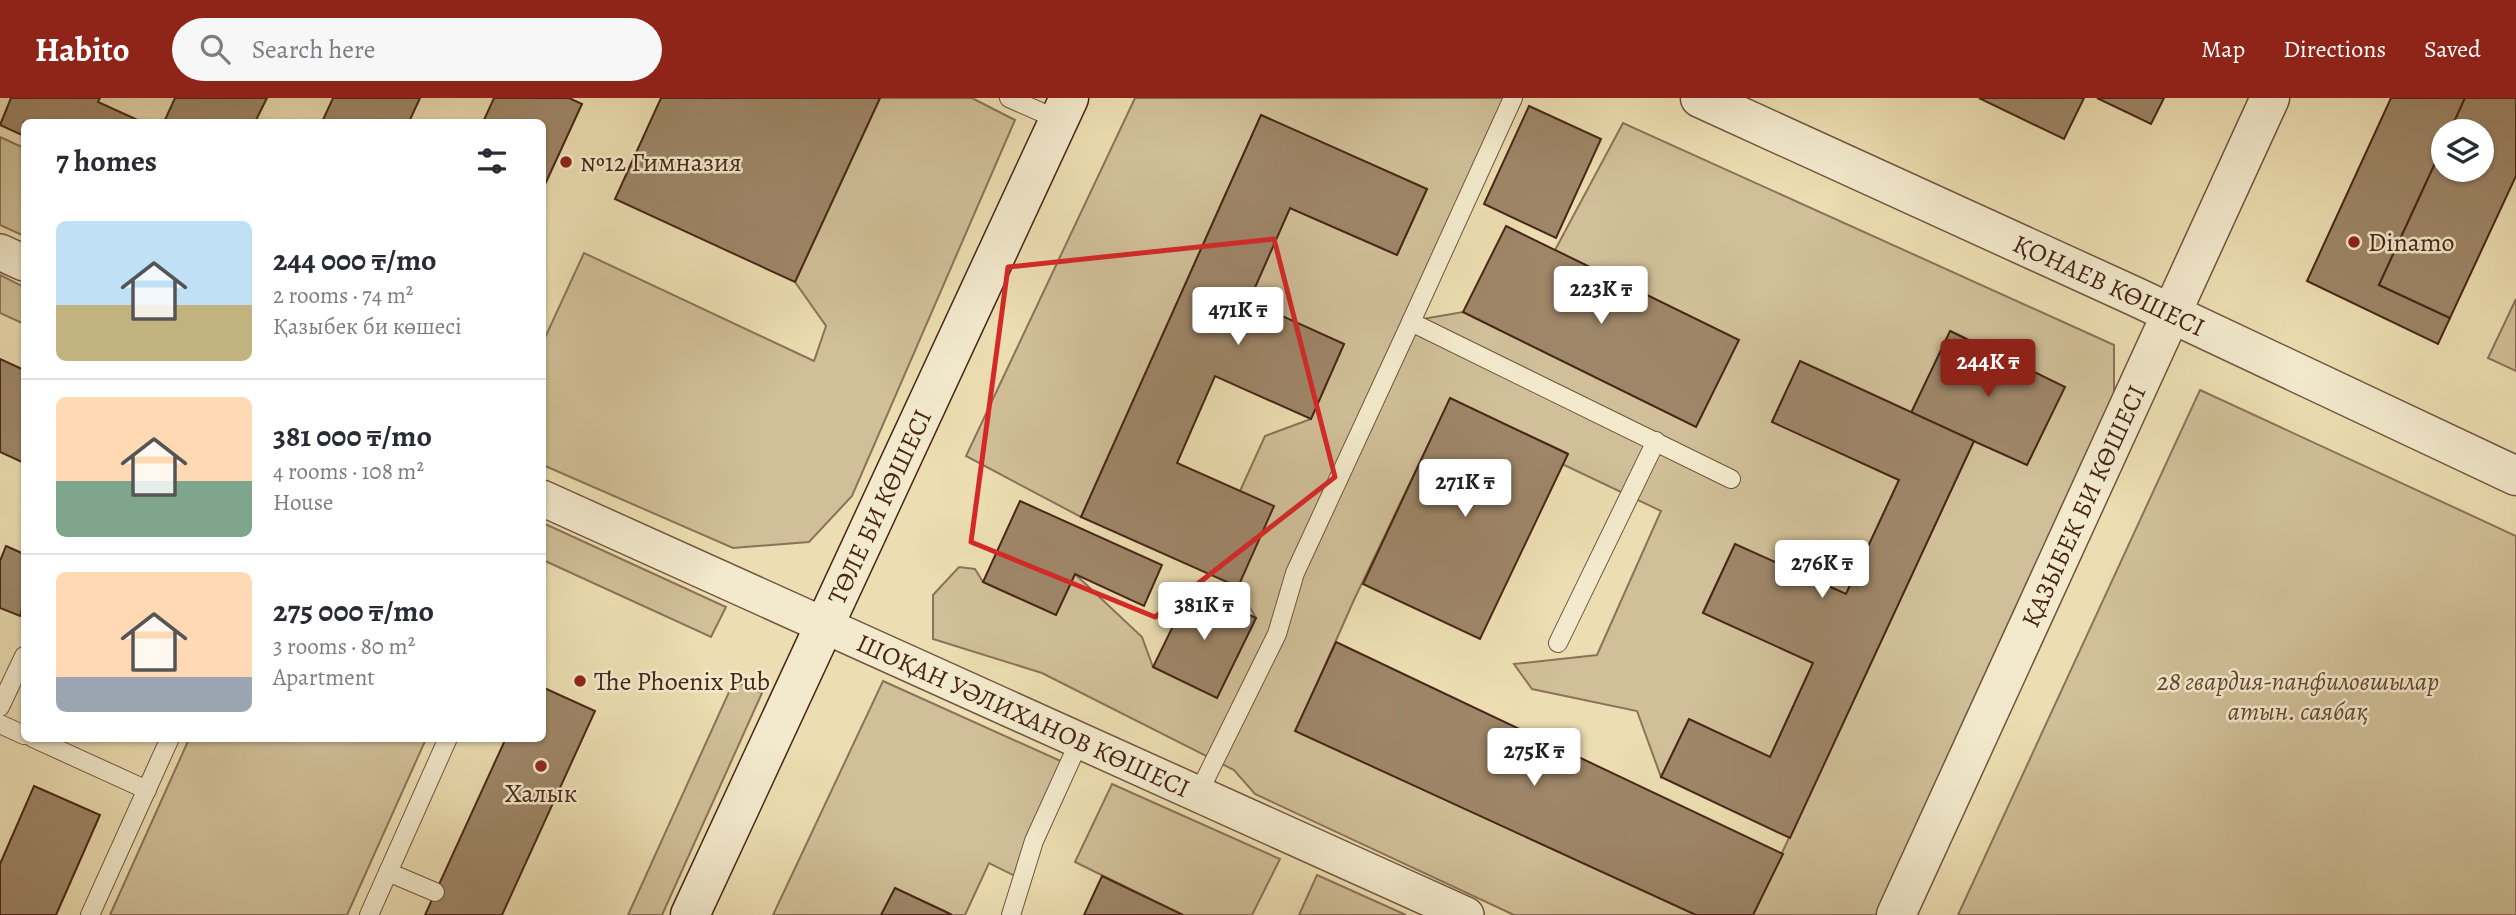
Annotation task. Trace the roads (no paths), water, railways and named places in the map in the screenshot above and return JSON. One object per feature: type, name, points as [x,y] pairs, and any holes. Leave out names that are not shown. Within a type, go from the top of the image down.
[{"type":"street","name":"ҚОНАЕВ КӨШЕСІ","points":[[1700,98],[2516,476]]},
{"type":"street","name":"ҚАЗЫБЕК БИ КӨШЕСІ","points":[[1896,915],[2270,98]]},
{"type":"street","name":"ТӨЛЕ БИ КӨШЕСІ","points":[[690,915],[822,625],[1064,109]]},
{"type":"street","points":[[0,252],[21,262]]},
{"type":"street","name":"ШОҚАН УӘЛИХАНОВ КӨШЕСІ","points":[[546,500],[1466,915]]},
{"type":"lane","points":[[1009,98],[1064,109]]},
{"type":"lane","points":[[1198,794],[1277,634],[1295,573],[1513,98]]},
{"type":"lane","points":[[1411,322],[1731,478]]},
{"type":"lane","points":[[1558,643],[1656,441]]},
{"type":"lane","points":[[0,707],[21,662]]},
{"type":"lane","points":[[0,724],[21,734]]},
{"type":"lane","points":[[42,742],[147,790]]},
{"type":"lane","points":[[90,915],[168,742]]},
{"type":"lane","points":[[369,915],[446,742]]},
{"type":"lane","points":[[1011,915],[1034,841],[1079,742]]},
{"type":"lane","points":[[388,872],[435,892]]},
{"type":"place","name":"№12 Гимназия","points":[[566,162]]},
{"type":"place","name":"Dinamo","points":[[2354,242]]},
{"type":"place","name":"The Phoenix Pub","points":[[580,681]]},
{"type":"place","name":"Халык","points":[[541,766]]},
{"type":"park label","name":"28 гвардия-панфиловшылар атын. саябақ","points":[[2298,696]]}]
